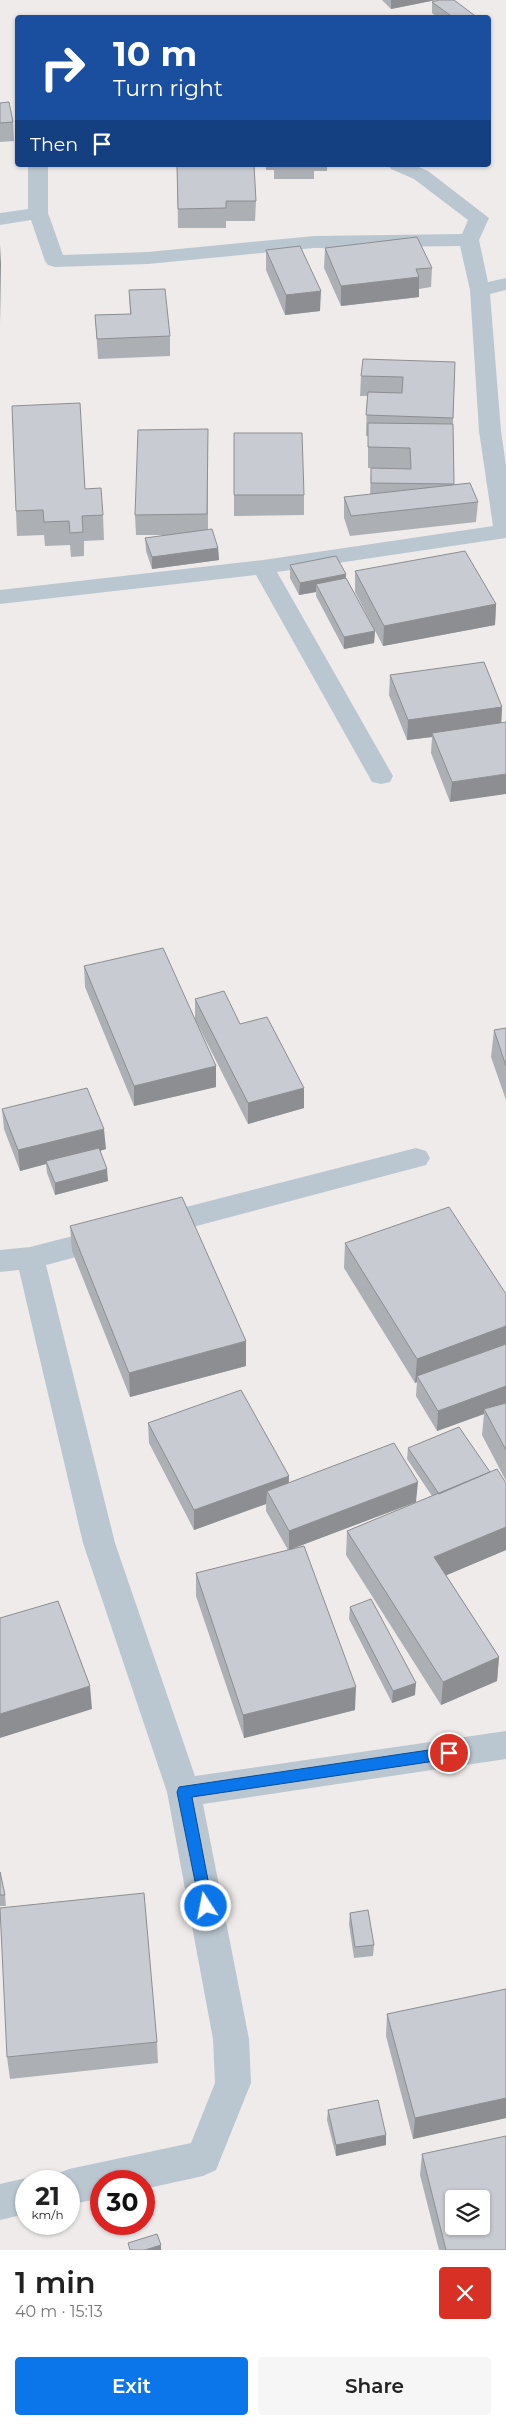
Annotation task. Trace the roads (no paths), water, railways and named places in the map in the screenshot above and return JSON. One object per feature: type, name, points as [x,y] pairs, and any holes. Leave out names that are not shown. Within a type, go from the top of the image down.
[{"type":"street","points":[[38,167],[38,213],[55,261],[148,258],[314,242],[469,240]]},
{"type":"street","points":[[0,597],[263,567],[506,531],[490,431],[480,290],[469,240],[479,218],[421,175],[403,167]]},
{"type":"street","points":[[0,218],[38,213]]},
{"type":"street","points":[[480,290],[506,284]]},
{"type":"street","points":[[263,567],[381,776]]},
{"type":"street","points":[[80,2185],[203,2158],[233,2083],[231,2039],[184,1792],[99,1543],[15,1259],[416,1158]]},
{"type":"street","points":[[184,1792],[506,1745]]},
{"type":"street","points":[[0,2202],[15,2199]]}]
